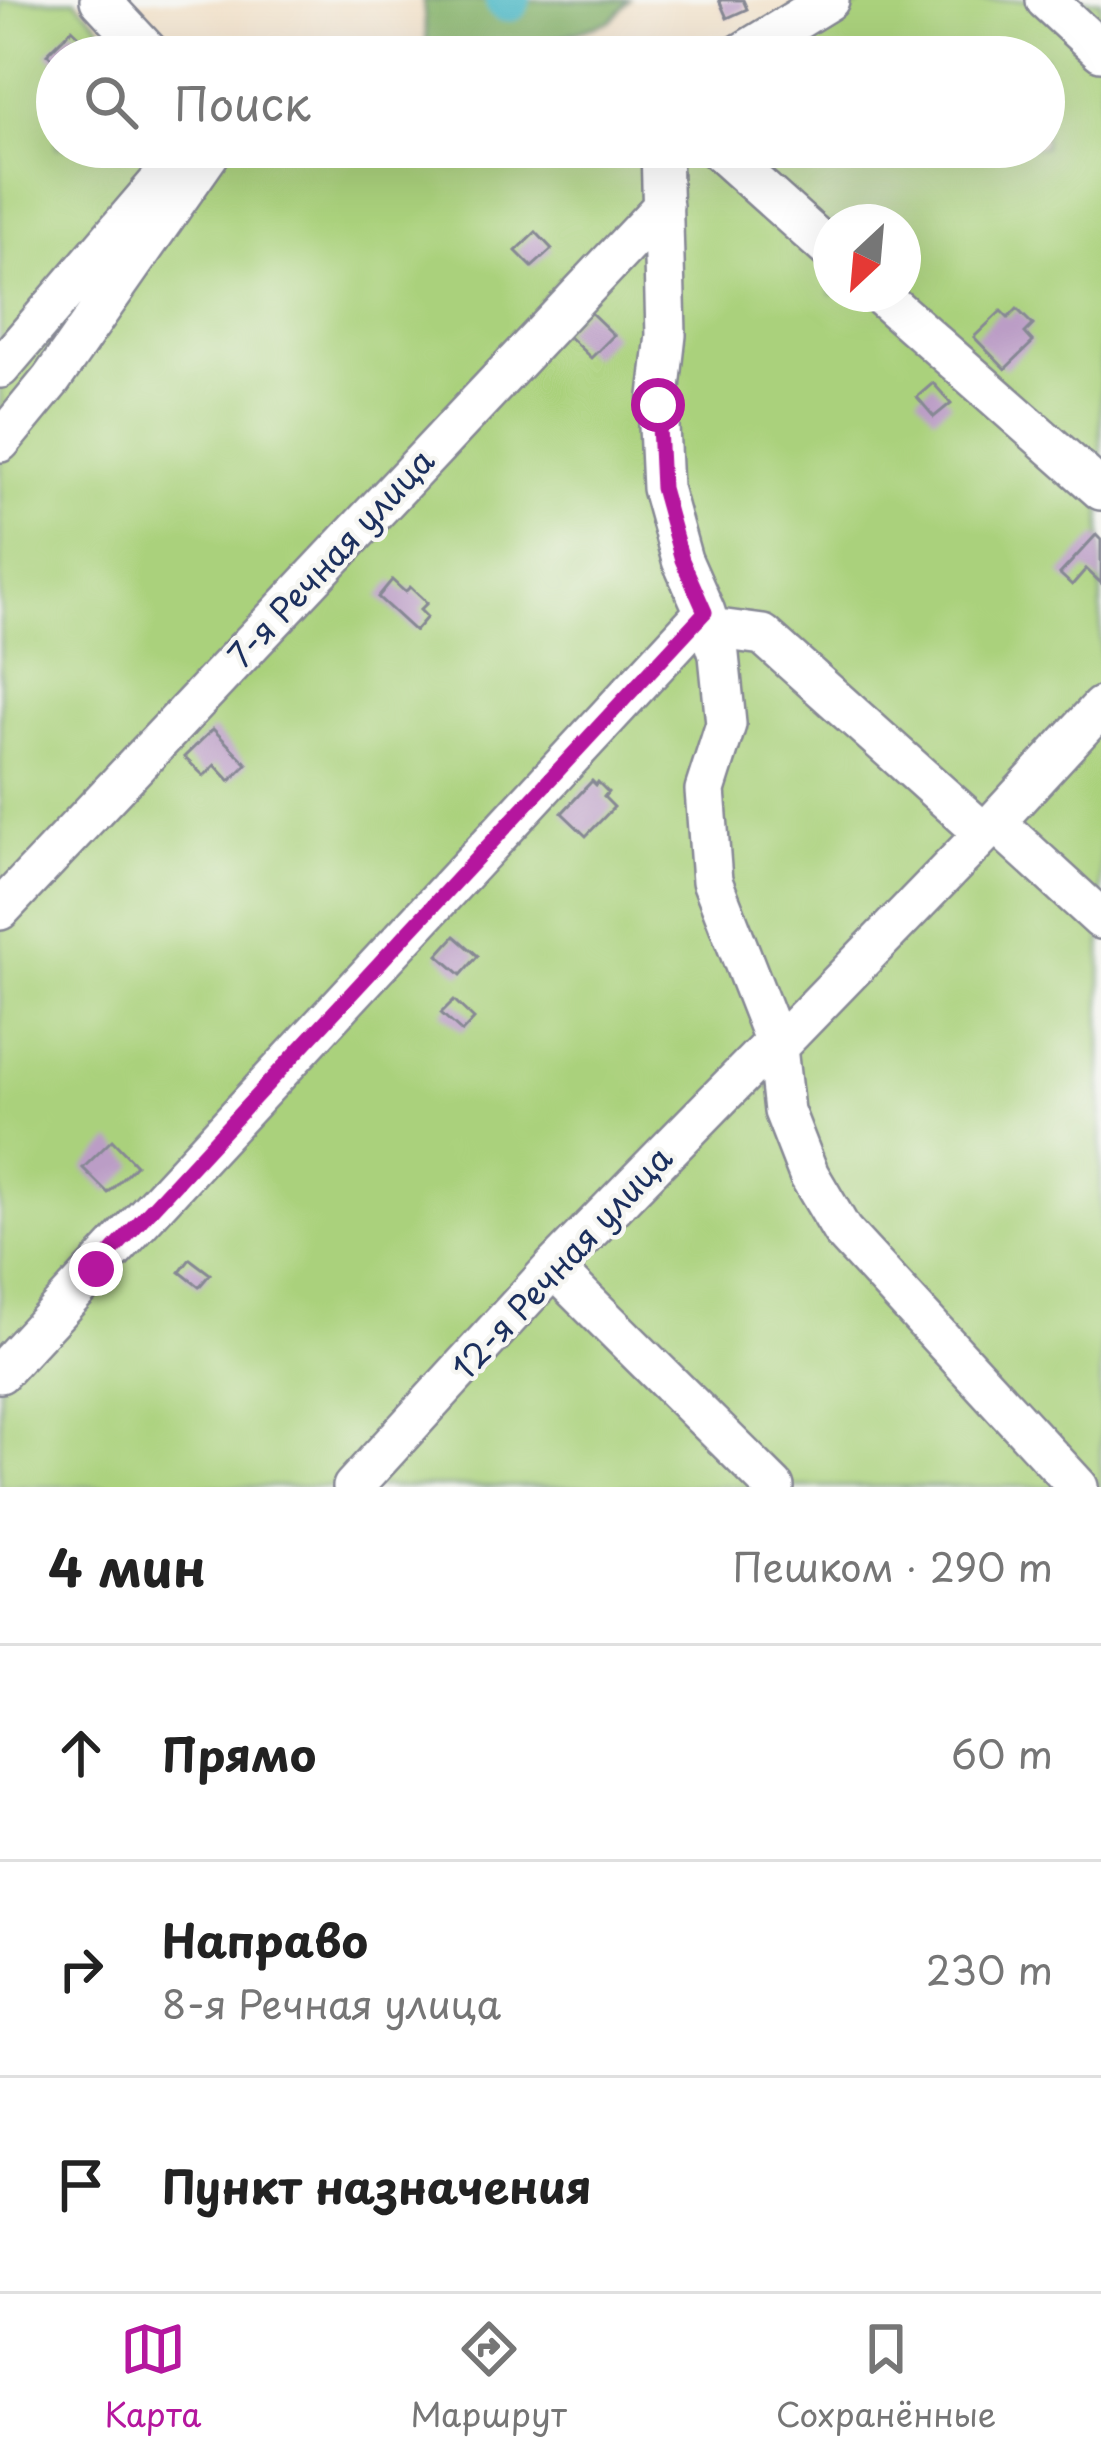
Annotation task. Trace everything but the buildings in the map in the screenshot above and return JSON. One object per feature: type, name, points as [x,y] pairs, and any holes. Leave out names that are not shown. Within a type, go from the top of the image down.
[{"type":"street","points":[[100,0],[133,36]]},
{"type":"street","points":[[770,36],[829,0]]},
{"type":"street","points":[[1046,0],[1101,51]]},
{"type":"street","points":[[0,368],[171,168]]},
{"type":"street","points":[[0,442],[51,380],[199,168]]},
{"type":"street","points":[[662,168],[666,335],[658,405],[662,488],[682,560],[719,655],[726,724],[704,790],[712,881],[776,1045],[784,1111],[809,1174],[842,1231],[1078,1487]]},
{"type":"street","points":[[738,168],[813,235]]},
{"type":"street","name":"7-я Речная улица","points":[[0,910],[663,206]]},
{"type":"street","points":[[899,312],[1101,490]]},
{"type":"street","points":[[708,620],[763,635],[1101,919]]},
{"type":"street","points":[[0,1372],[708,620]]},
{"type":"street","name":"12-я Речная улица","points":[[353,1487],[553,1268],[989,827],[1101,707]]},
{"type":"street","points":[[553,1268],[774,1487]]},
{"type":"green space","points":[[0,0],[75,0],[110,36],[36,36],[36,168],[1065,168],[1065,36],[808,36],[867,0],[1101,0],[1101,1487],[0,1487]]},
{"type":"green space","points":[[423,0],[629,0],[611,21],[564,36],[426,36]]},
{"type":"route","points":[[96,1269],[705,612],[682,560],[662,488],[658,405]]}]
